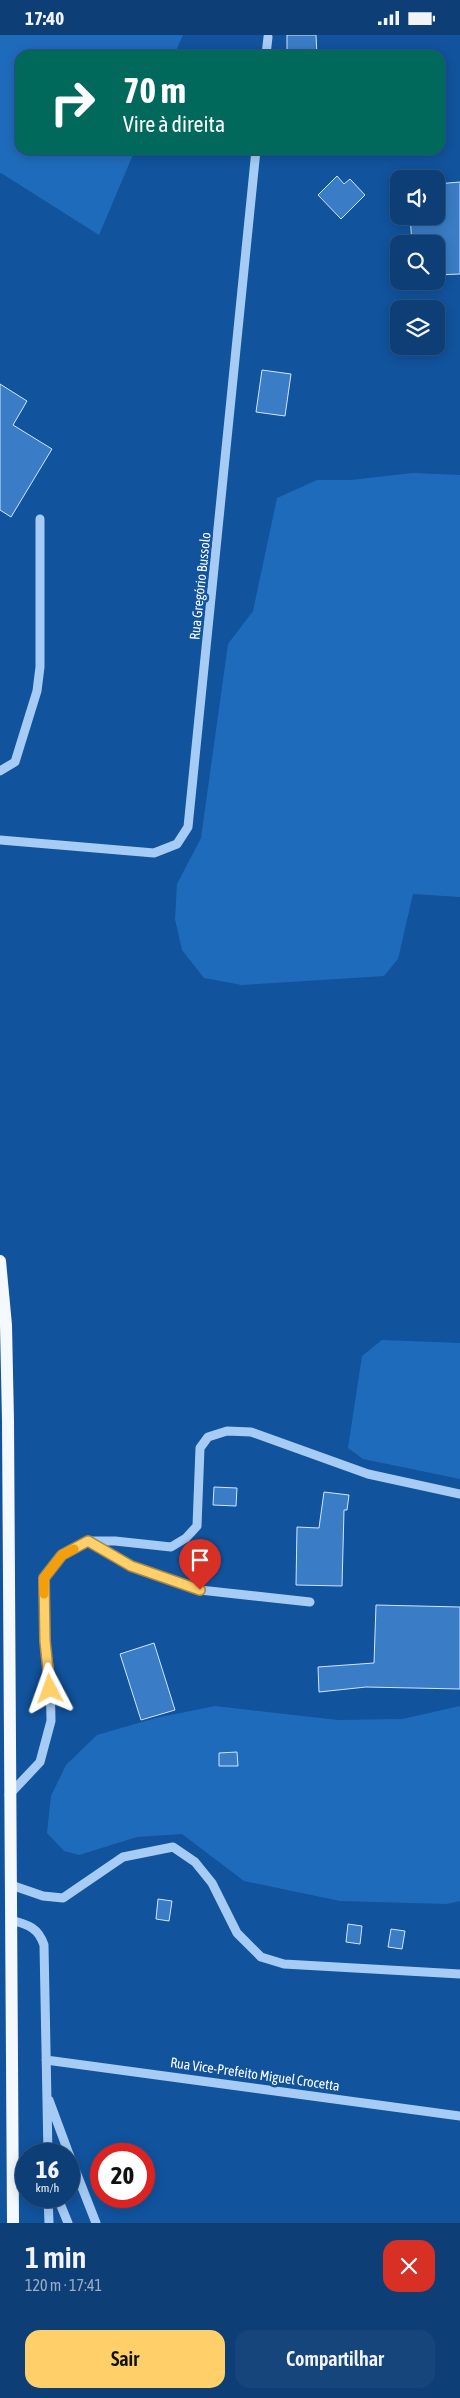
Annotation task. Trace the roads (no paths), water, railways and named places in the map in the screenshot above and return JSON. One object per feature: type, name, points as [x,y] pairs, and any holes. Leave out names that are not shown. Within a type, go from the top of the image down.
[{"type":"main road","points":[[0,1261],[6,1325],[8,1421],[13,2223]]},
{"type":"street","points":[[267,50],[268,37]]},
{"type":"street","name":"Rua Gregório Bussolo","points":[[0,840],[154,853],[177,844],[188,827],[255,155]]},
{"type":"street","points":[[0,771],[15,762],[37,691],[40,667],[40,519]]},
{"type":"street","points":[[10,1795],[40,1762],[51,1721],[50,1673],[45,1641],[44,1578],[62,1555],[88,1541],[115,1541],[171,1547],[186,1538],[197,1526],[200,1448],[208,1437],[227,1431],[251,1432],[368,1474],[460,1494]]},
{"type":"street","points":[[88,1541],[131,1566],[200,1590],[310,1602]]},
{"type":"street","points":[[11,1885],[43,1897],[63,1898],[123,1857],[174,1847],[195,1861],[207,1876],[238,1933],[261,1957],[284,1964],[460,1974]]},
{"type":"street","points":[[11,1920],[34,1927],[41,1935],[44,1945],[48,2143]]},
{"type":"street","name":"Rua Vice-Prefeito Miguel Crocetta","points":[[46,2060],[460,2116]]},
{"type":"street","points":[[46,2092],[65,2143]]},
{"type":"street","points":[[80,2182],[96,2223]]},
{"type":"street","points":[[48,2208],[49,2223]]},
{"type":"street","points":[[62,2208],[68,2223]]}]
